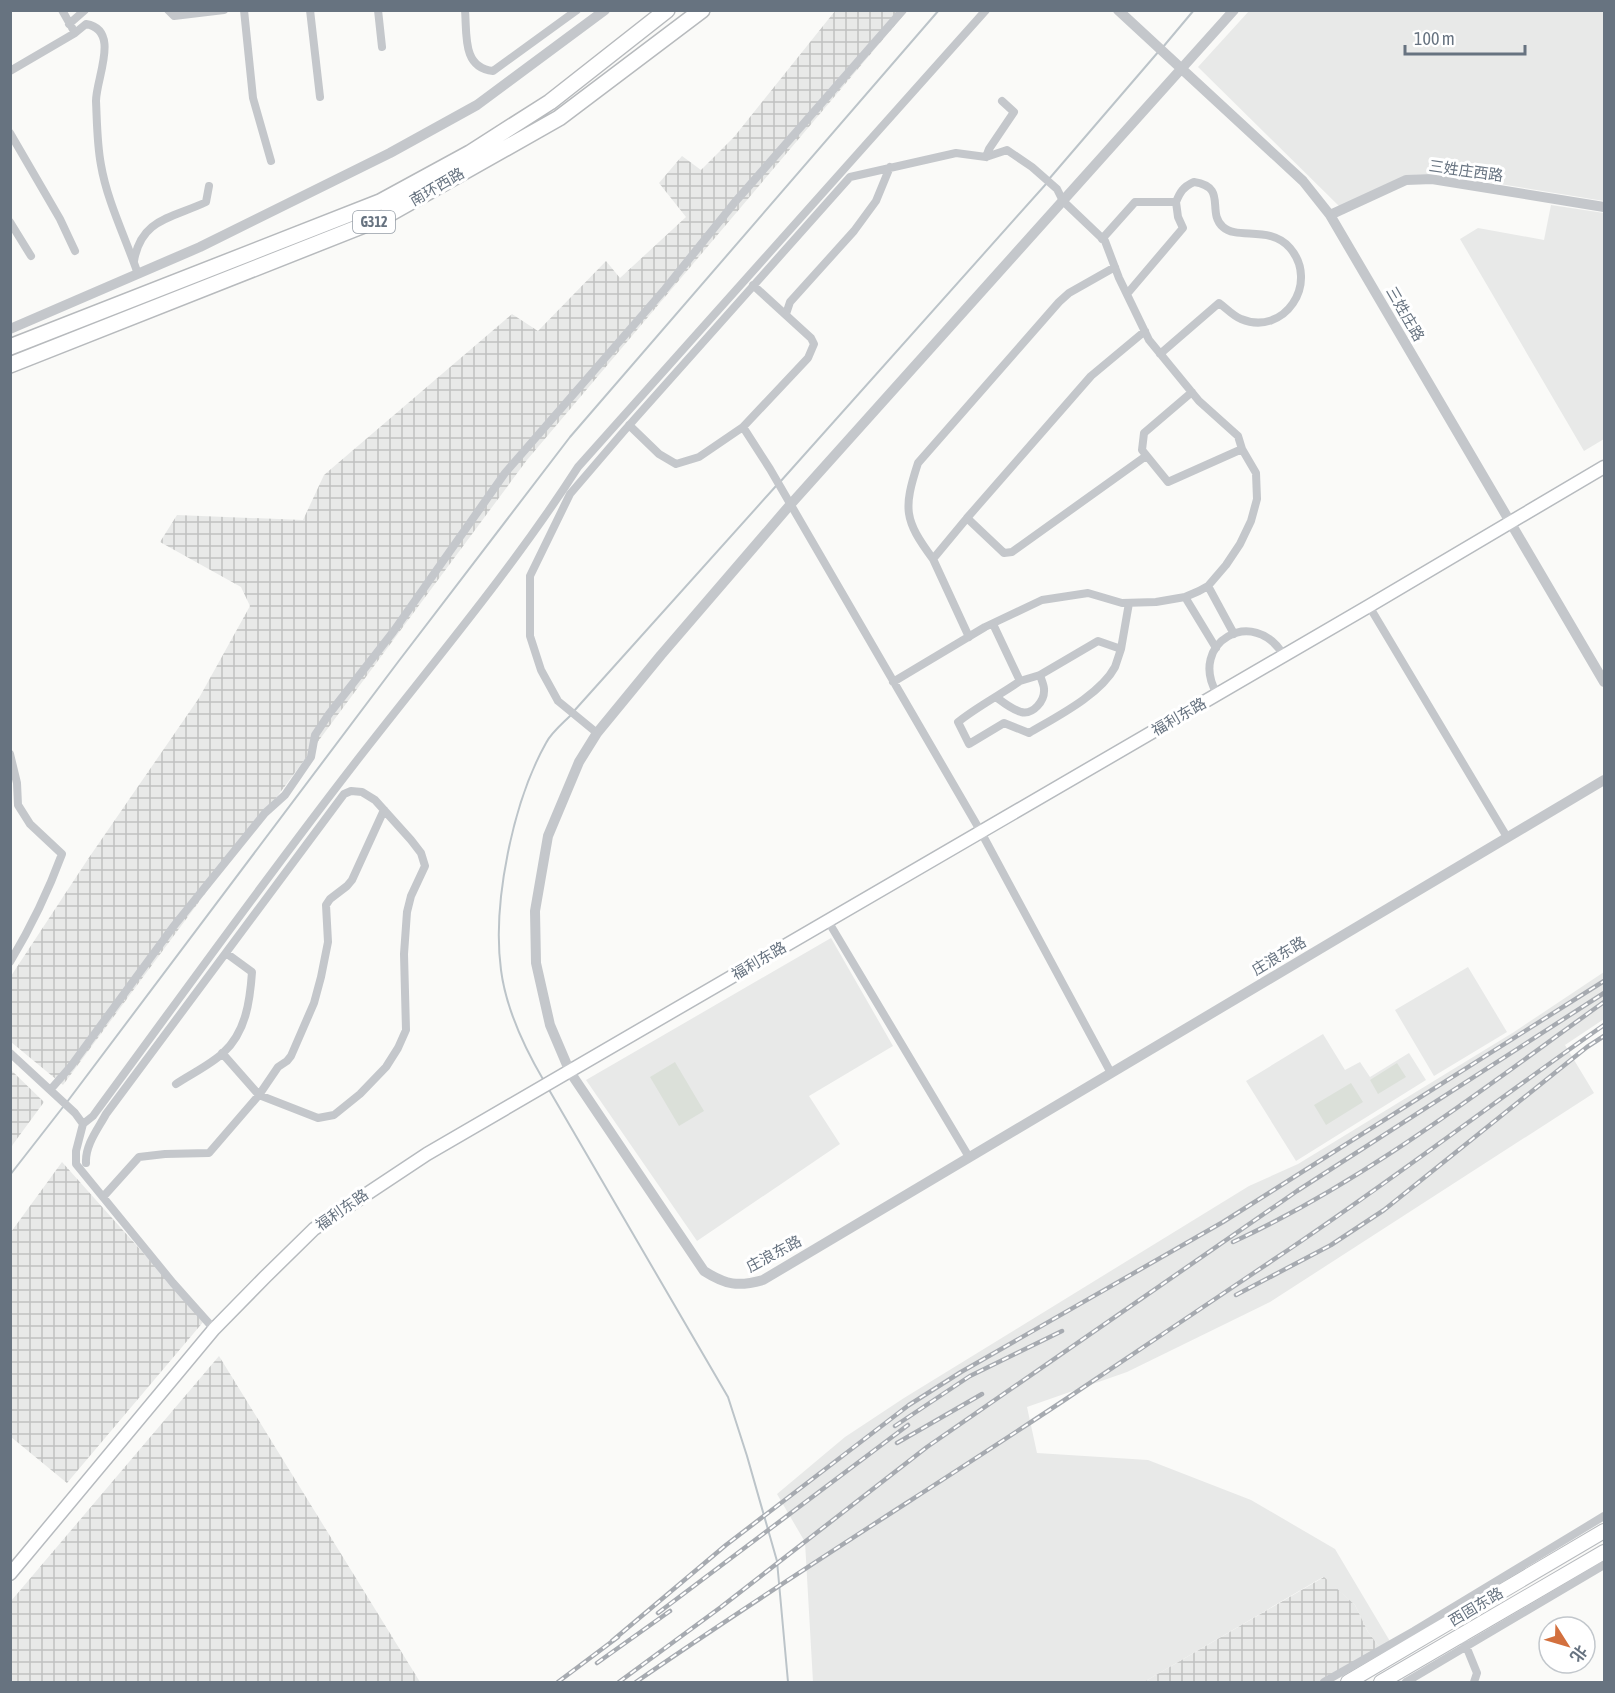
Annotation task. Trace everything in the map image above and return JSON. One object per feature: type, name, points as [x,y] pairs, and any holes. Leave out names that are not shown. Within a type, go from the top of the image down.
[{"type":"highway","name":"南环西路","points":[[10,347],[380,202],[470,153],[550,102],[667,10]]},
{"type":"highway","name":"南环西路","points":[[10,365],[382,219],[559,118],[702,10]]},
{"type":"main road","name":"福利东路","points":[[10,1574],[214,1329],[314,1229],[427,1154],[1511,524],[1605,467]]},
{"type":"main road","name":"西固东路","points":[[1348,1683],[1605,1531]]},
{"type":"main road","name":"西固东路","points":[[1381,1683],[1416,1669],[1605,1552]]},
{"type":"street","points":[[62,10],[75,33]]},
{"type":"street","points":[[69,24],[85,10]]},
{"type":"street","points":[[168,10],[174,16],[224,10]]},
{"type":"street","points":[[244,10],[253,98],[271,161]]},
{"type":"street","points":[[310,10],[320,97]]},
{"type":"street","points":[[378,10],[382,47]]},
{"type":"street","points":[[465,10],[469,55],[478,66],[494,70],[577,10]]},
{"type":"street","points":[[10,329],[200,247],[390,153],[477,105],[604,10]]},
{"type":"street","points":[[54,1093],[71,1066],[173,927],[265,813],[285,795],[311,758],[315,735],[329,714],[393,632],[505,473],[665,289],[743,193],[903,10]]},
{"type":"street","points":[[214,1329],[204,1315],[173,1283],[76,1164],[76,1151],[83,1124],[93,1116],[336,787],[471,617],[547,515],[578,467],[986,10]]},
{"type":"street","name":"三姓庄路","points":[[1118,10],[1304,181],[1330,215],[1605,682]]},
{"type":"street","points":[[566,1074],[550,1025],[536,963],[535,911],[548,836],[579,762],[597,734],[787,502],[1063,201],[1234,10]]},
{"type":"street","points":[[10,71],[75,33],[86,24],[98,29],[105,40],[96,94],[97,136],[101,167],[138,274]]},
{"type":"street","points":[[986,157],[1014,112],[1002,101]]},
{"type":"street","points":[[10,133],[60,219],[75,251]]},
{"type":"street","points":[[597,734],[558,701],[541,670],[530,636],[530,576],[570,494],[629,424],[850,177],[956,153],[986,157],[1007,150],[1057,189],[1063,201],[1102,239],[1145,331],[1160,354],[1199,401],[1238,436],[1242,449],[1256,473],[1257,499],[1251,521],[1240,544],[1208,586],[1185,597],[1156,602],[1122,603],[1088,593],[1042,600],[969,637],[893,682]]},
{"type":"street","points":[[786,314],[790,302],[854,231],[876,201],[890,167]]},
{"type":"street","name":"三姓庄西路","points":[[1330,215],[1406,180],[1432,179],[1605,207]]},
{"type":"street","points":[[1127,294],[1183,228],[1178,217],[1176,202],[1185,186],[1194,182],[1212,190],[1216,217],[1220,225],[1235,232],[1275,237],[1289,246],[1299,261],[1302,278],[1299,295],[1289,309],[1275,319],[1257,322],[1240,319],[1219,303],[1160,354]]},
{"type":"street","points":[[134,262],[139,243],[148,230],[167,217],[187,212],[206,202],[209,186]]},
{"type":"street","points":[[1102,239],[1135,202],[1176,202]]},
{"type":"street","points":[[10,222],[32,256]]},
{"type":"street","points":[[969,637],[933,559],[915,536],[908,514],[910,487],[918,463],[1059,302],[1069,293],[1115,267]]},
{"type":"street","points":[[629,424],[659,454],[676,464],[699,458],[743,427],[808,358],[813,351],[814,344],[811,338],[753,285]]},
{"type":"street","points":[[933,559],[1091,376],[1145,331]]},
{"type":"street","points":[[1192,392],[1144,433],[1142,450],[1168,482],[1242,449]]},
{"type":"street","points":[[743,427],[770,469],[787,502],[981,832],[1111,1073]]},
{"type":"street","points":[[967,518],[1004,553],[1012,552],[1146,456]]},
{"type":"street","points":[[1208,586],[1234,634]]},
{"type":"street","points":[[1185,597],[1216,648]]},
{"type":"street","points":[[1121,649],[1098,641],[1040,675],[1020,681],[996,697],[980,704],[958,722],[969,744],[1004,723],[1029,733],[1098,688],[1114,668],[1121,649],[1129,603]]},
{"type":"street","points":[[1369,606],[1507,837]]},
{"type":"street","points":[[993,624],[1020,681]]},
{"type":"street","points":[[1217,694],[1210,683],[1208,669],[1211,656],[1228,636],[1240,631],[1254,631],[1267,636],[1277,644],[1284,656]]},
{"type":"street","points":[[996,697],[1011,708],[1023,713],[1035,709],[1041,702],[1045,690],[1040,675]]},
{"type":"street","points":[[1035,709],[1044,724]]},
{"type":"street","points":[[10,754],[17,783],[18,805],[30,825],[63,854],[32,927],[10,962]]},
{"type":"street","name":"庄浪东路","points":[[566,1074],[704,1271],[721,1281],[744,1286],[763,1280],[1605,780]]},
{"type":"street","points":[[86,1163],[92,1139],[106,1114],[344,794],[351,791],[362,792],[375,800],[421,853],[424,866],[407,912],[404,954],[406,1030],[398,1048],[386,1067],[360,1094],[334,1115],[318,1118],[260,1095],[222,1053]]},
{"type":"street","points":[[103,1197],[139,1157],[209,1153],[260,1095],[272,1075],[291,1056],[314,1003],[328,942],[326,904],[352,880],[384,810]]},
{"type":"street","points":[[828,921],[969,1157]]},
{"type":"street","points":[[176,1084],[222,1053],[243,1025],[250,998],[252,972],[226,953]]},
{"type":"street","points":[[10,1053],[75,1113],[83,1124]]},
{"type":"street","points":[[1324,1683],[1605,1516]]},
{"type":"street","points":[[1474,1683],[1477,1673],[1464,1640],[1605,1565]]},
{"type":"street","points":[[1406,1683],[1416,1669],[1425,1683]]},
{"type":"shaded area","points":[[835,11],[907,11],[527,460],[63,1085],[11,1042],[11,976],[199,698],[250,606],[241,587],[160,542],[177,515],[303,520],[324,475],[512,314],[538,331],[606,261],[620,278],[686,217],[659,183],[682,156],[701,170],[734,137]]},
{"type":"shaded area","points":[[1249,11],[1604,11],[1604,201],[1438,174],[1413,175],[1341,208],[1198,67]]},
{"type":"shaded area","points":[[1551,205],[1604,213],[1604,439],[1584,451],[1460,239],[1478,228],[1544,240]]},
{"type":"shaded area","points":[[831,938],[893,1046],[809,1096],[840,1144],[697,1241],[586,1080]]},
{"type":"shaded area","points":[[1468,967],[1507,1032],[1434,1076],[1395,1010]]},
{"type":"shaded area","points":[[1604,972],[1604,1019],[1565,1045],[1594,1093],[1270,1302],[1127,1372],[1027,1407],[1037,1453],[1148,1460],[1251,1500],[1335,1549],[1391,1643],[1381,1649],[1368,1632],[1355,1605],[1323,1577],[1144,1682],[813,1682],[805,1542],[777,1494],[845,1437],[904,1398],[1249,1186],[1298,1164],[1514,1032]]},
{"type":"shaded area","points":[[1323,1034],[1345,1070],[1360,1062],[1370,1077],[1409,1053],[1426,1080],[1296,1161],[1246,1081]]},
{"type":"shaded area","points":[[675,1062],[704,1111],[679,1126],[650,1077]]},
{"type":"shaded area","points":[[1397,1063],[1406,1077],[1378,1094],[1370,1080]]},
{"type":"shaded area","points":[[11,1070],[44,1102],[11,1147]]},
{"type":"shaded area","points":[[1351,1083],[1363,1102],[1326,1125],[1314,1105]]},
{"type":"shaded area","points":[[62,1162],[204,1321],[67,1483],[11,1437],[11,1232]]},
{"type":"shaded area","points":[[219,1356],[420,1682],[11,1682],[11,1601]]},
{"type":"shaded area","points":[[1324,1577],[1355,1605],[1368,1632],[1381,1649],[1320,1682],[1144,1682]]},
{"type":"waterway","points":[[67,1102],[570,437],[939,10]]},
{"type":"waterway","points":[[1163,47],[1194,10]]},
{"type":"waterway","points":[[1049,179],[1159,51]]},
{"type":"waterway","points":[[780,482],[1046,184]]},
{"type":"waterway","points":[[574,711],[776,486]]},
{"type":"waterway","points":[[544,1081],[523,1041],[503,985],[499,943],[500,915],[508,854],[524,794],[548,739],[570,716]]},
{"type":"waterway","points":[[548,1088],[728,1397],[777,1561],[788,1682]]},
{"type":"waterway","points":[[10,1175],[63,1107]]},
{"type":"railway","points":[[612,1641],[726,1545],[909,1405],[961,1372],[1223,1222],[1604,981]]},
{"type":"railway","points":[[619,1682],[721,1607],[927,1447],[1297,1191],[1604,993]]},
{"type":"railway","points":[[1233,1242],[1283,1217],[1378,1161],[1470,1099],[1604,1002]]},
{"type":"railway","points":[[636,1682],[1288,1250],[1604,1025]]},
{"type":"railway","points":[[1236,1295],[1331,1245],[1384,1210],[1587,1047],[1604,1036]]},
{"type":"railway","points":[[895,1426],[970,1376],[1062,1331]]},
{"type":"railway","points":[[897,1443],[982,1394]]},
{"type":"railway","points":[[658,1613],[908,1425]]},
{"type":"railway","points":[[597,1663],[670,1611]]},
{"type":"railway","points":[[558,1682],[618,1637]]}]
